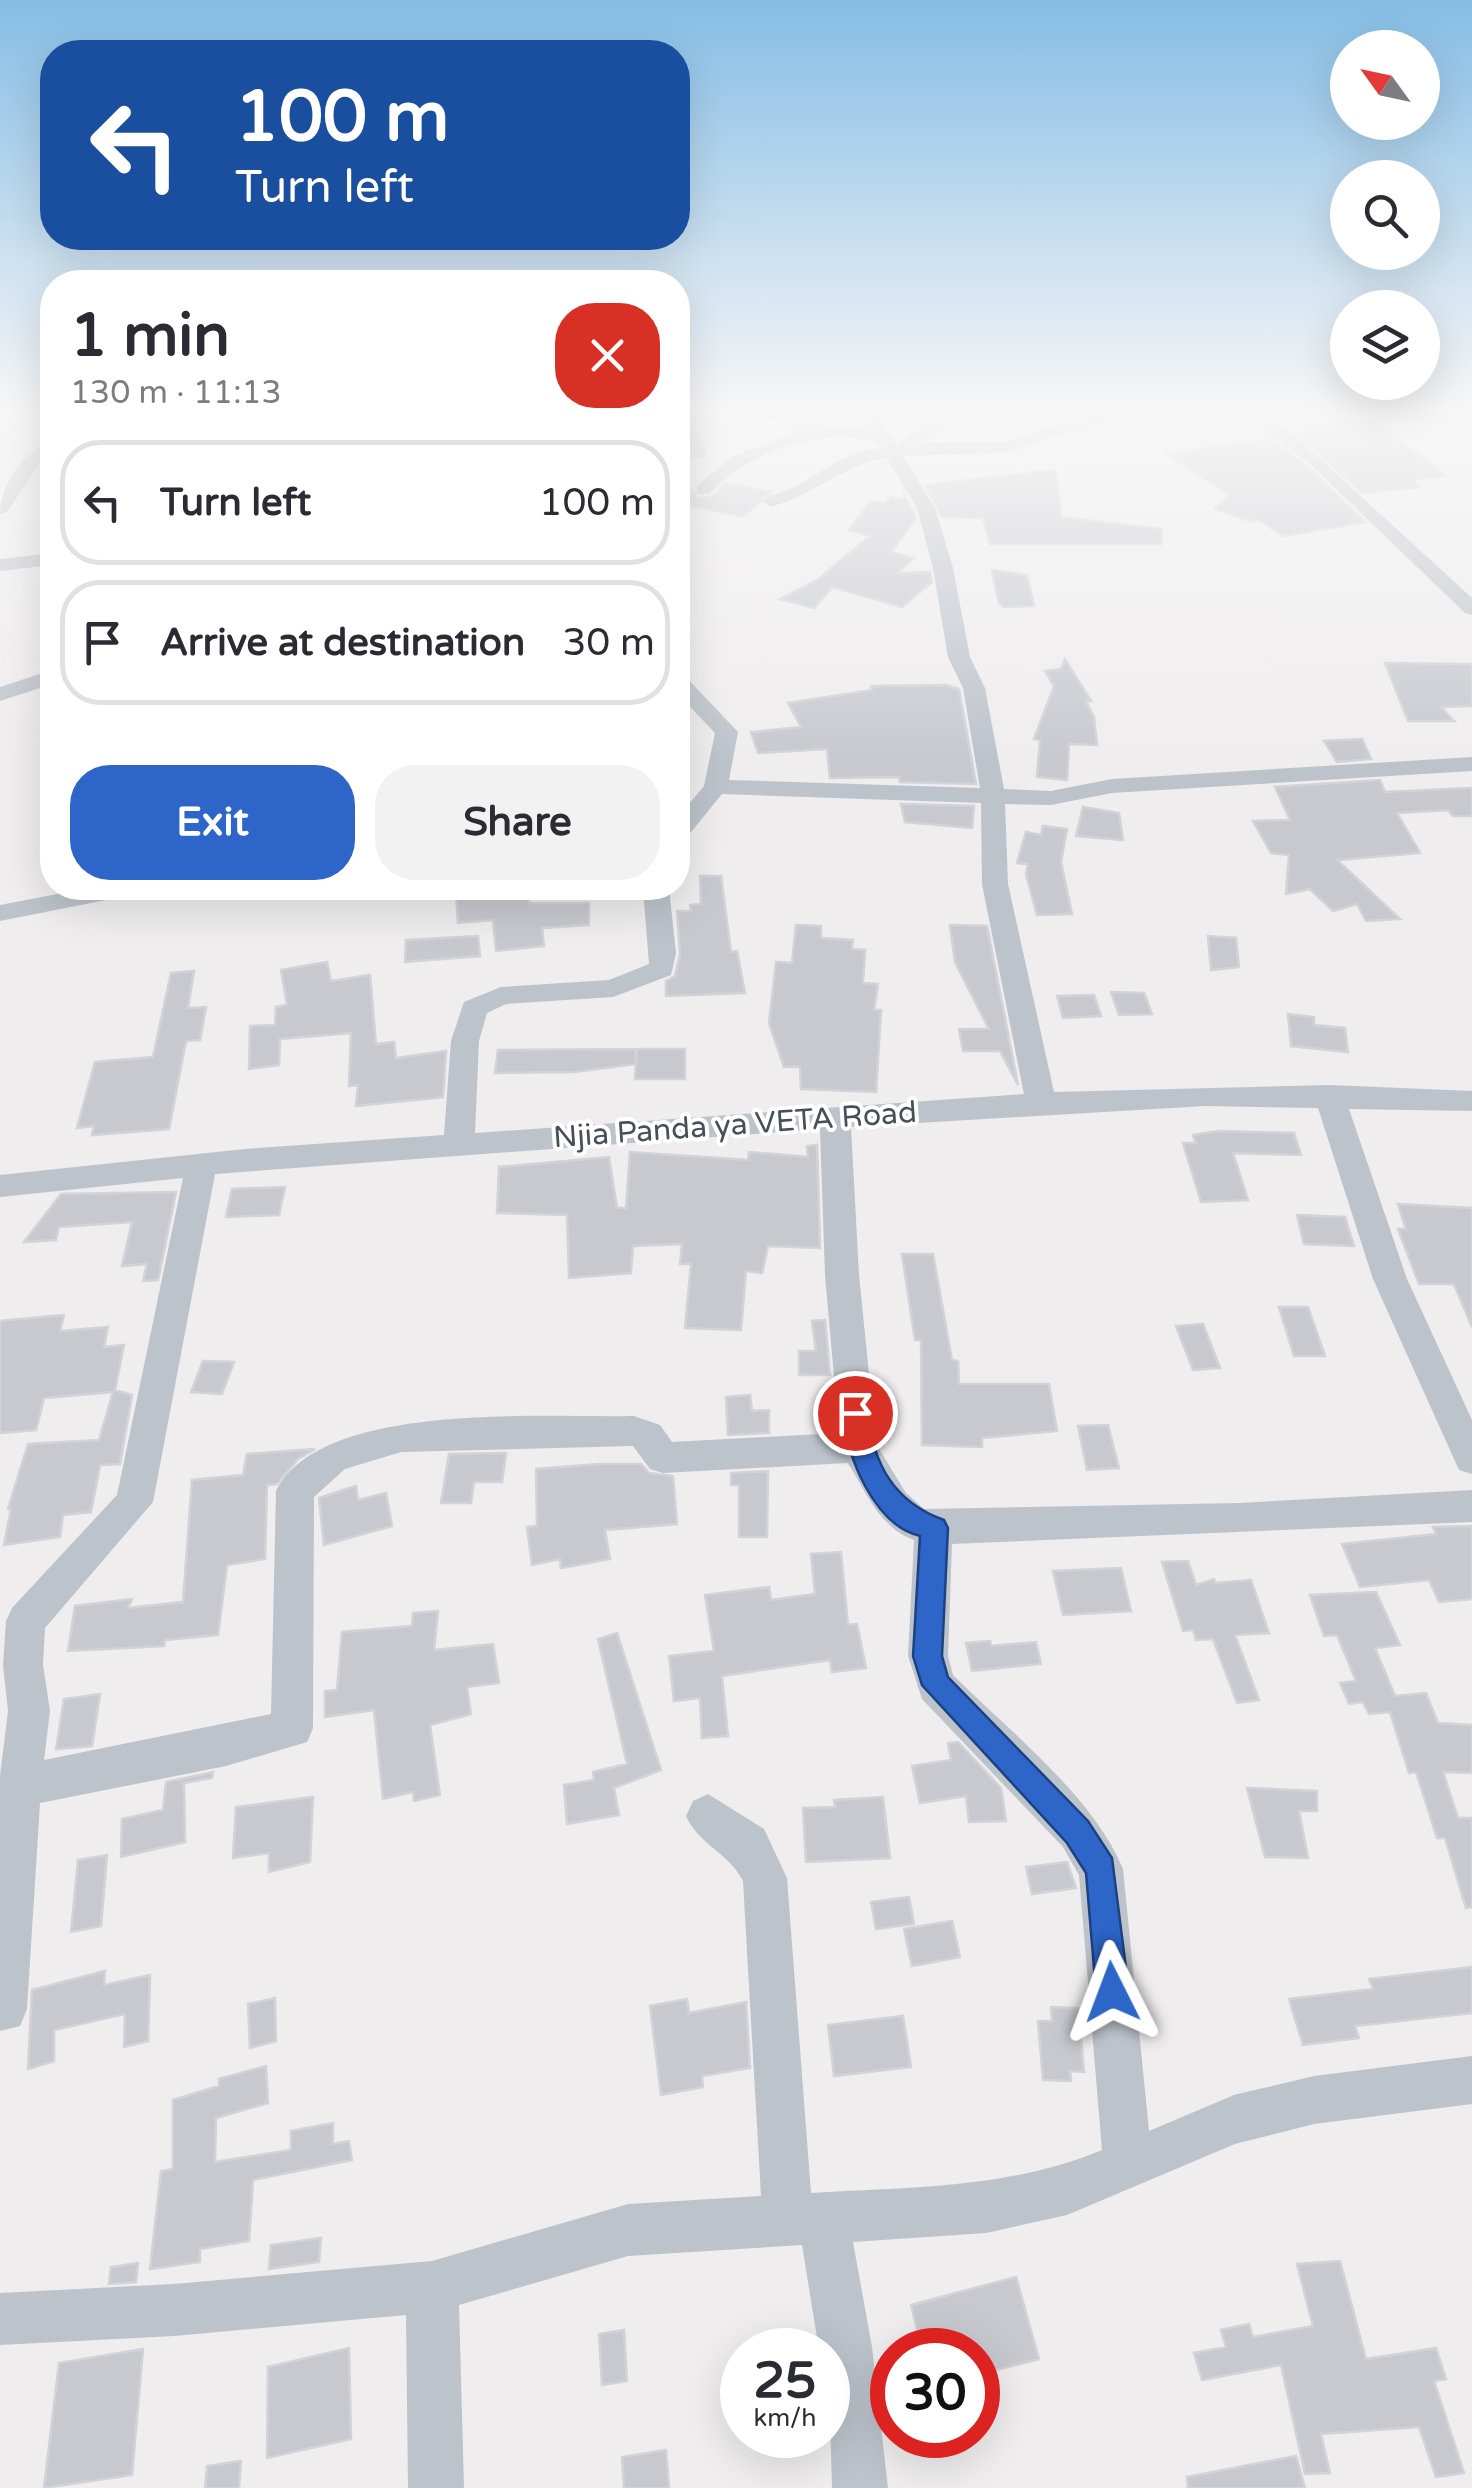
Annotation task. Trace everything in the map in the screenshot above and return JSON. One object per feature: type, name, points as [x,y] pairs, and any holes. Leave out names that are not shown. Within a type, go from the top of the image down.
[{"type":"street","points":[[932,529],[958,657],[974,688],[994,793],[995,884],[1041,1103]]},
{"type":"street","points":[[1392,529],[1468,599]]},
{"type":"street","points":[[0,566],[40,561]]},
{"type":"street","points":[[0,694],[40,681]]},
{"type":"street","points":[[690,694],[727,732],[716,788],[690,818]]},
{"type":"street","points":[[716,788],[994,793],[1051,798],[1112,786],[1472,764]]},
{"type":"street","points":[[0,913],[66,900]]},
{"type":"street","points":[[459,1144],[466,1040],[474,1008],[501,996],[613,988],[661,969],[665,956],[655,928],[656,900]]},
{"type":"street","points":[[1329,1095],[1390,1279],[1472,1459]]},
{"type":"street","name":"Njia Panda ya VETA Road","points":[[0,1186],[201,1164],[1041,1103],[1329,1095],[1472,1101]]},
{"type":"street","points":[[835,1118],[842,1275],[858,1448],[893,1504],[913,1523],[934,1528],[1239,1519],[1472,1506]]},
{"type":"street","points":[[3,2009],[29,1711],[23,1666],[26,1621],[134,1502],[201,1164]]},
{"type":"street","points":[[20,1786],[226,1746],[292,1728],[294,1495],[298,1487],[339,1454],[401,1437],[634,1430],[647,1436],[663,1458],[858,1448]]},
{"type":"street","points":[[934,1528],[928,1656],[936,1685],[1078,1832],[1101,1869],[1128,2167]]},
{"type":"street","points":[[708,1816],[748,1845],[766,1878],[775,2078],[806,2221],[845,2348],[860,2488]]},
{"type":"street","points":[[0,2319],[174,2310],[432,2287],[628,2230],[986,2208],[1067,2190],[1250,2116],[1314,2100],[1472,2080]]},
{"type":"street","points":[[432,2287],[436,2488]]},
{"type":"building","points":[[908,529],[891,552],[914,558],[897,573],[930,572],[932,582],[902,607],[833,587],[814,608],[780,599],[817,580],[870,536],[849,530]]},
{"type":"building","points":[[986,529],[1162,529],[1161,544],[990,544]]},
{"type":"building","points":[[1273,529],[1324,529],[1284,536]]},
{"type":"building","points":[[992,570],[1027,575],[1034,606],[1004,607],[999,603]]},
{"type":"building","points":[[1065,659],[1091,701],[1086,701],[1094,717],[1097,745],[1069,744],[1067,780],[1037,777],[1040,740],[1034,739],[1054,686],[1045,671],[1061,669]]},
{"type":"building","points":[[1385,663],[1472,664],[1472,706],[1441,707],[1454,721],[1408,721]]},
{"type":"building","points":[[946,685],[959,689],[976,784],[900,782],[899,777],[830,778],[827,749],[758,753],[751,732],[801,727],[788,703],[872,690],[871,686]]},
{"type":"building","points":[[1362,739],[1371,759],[1337,762],[1324,741]]},
{"type":"building","points":[[1380,780],[1385,792],[1472,788],[1472,816],[1453,816],[1448,810],[1397,813],[1420,853],[1337,860],[1400,919],[1366,921],[1357,904],[1333,911],[1310,889],[1286,894],[1289,855],[1271,853],[1253,821],[1290,820],[1275,787]]},
{"type":"building","points":[[901,804],[974,806],[972,828],[905,822]]},
{"type":"building","points":[[1083,807],[1119,813],[1123,840],[1076,836]]},
{"type":"building","points":[[1043,826],[1067,829],[1061,862],[1072,914],[1037,915],[1026,874],[1028,864],[1017,863],[1026,832],[1041,835]]},
{"type":"building","points":[[700,876],[721,876],[731,952],[737,951],[745,993],[666,996],[666,981],[675,976],[680,954],[677,911],[691,911],[690,905],[701,904]]},
{"type":"building","points":[[456,900],[589,903],[589,925],[542,928],[544,946],[496,951],[493,920],[458,923]]},
{"type":"building","points":[[796,925],[821,926],[821,938],[853,940],[852,949],[865,950],[863,983],[878,984],[874,1010],[881,1010],[876,1092],[801,1089],[800,1067],[784,1067],[769,1023],[776,962],[792,963]]},
{"type":"building","points":[[950,925],[987,926],[1018,1085],[1000,1051],[963,1051],[959,1029],[989,1029],[955,962]]},
{"type":"building","points":[[478,936],[480,956],[405,962],[406,940]]},
{"type":"building","points":[[1208,936],[1236,938],[1239,967],[1211,970]]},
{"type":"building","points":[[327,962],[331,981],[370,975],[376,1044],[394,1042],[396,1058],[446,1051],[443,1097],[356,1106],[358,1085],[349,1086],[351,1033],[280,1039],[279,1065],[249,1069],[250,1026],[275,1025],[276,1007],[287,1005],[281,970]]},
{"type":"building","points":[[194,971],[188,1008],[206,1007],[200,1040],[186,1041],[169,1129],[92,1135],[94,1126],[77,1128],[95,1062],[153,1057],[171,973]]},
{"type":"building","points":[[1111,992],[1144,993],[1152,1014],[1119,1015]]},
{"type":"building","points":[[1094,995],[1101,1016],[1063,1018],[1057,996]]},
{"type":"building","points":[[1288,1014],[1314,1017],[1314,1025],[1345,1028],[1348,1052],[1291,1046]]},
{"type":"building","points":[[635,1049],[636,1064],[574,1072],[495,1073],[498,1050]]},
{"type":"building","points":[[637,1049],[685,1049],[685,1079],[635,1079]]},
{"type":"building","points":[[1219,1131],[1294,1133],[1301,1155],[1233,1153],[1248,1200],[1201,1202],[1183,1143],[1196,1143],[1193,1135]]},
{"type":"building","points":[[817,1145],[820,1248],[768,1246],[762,1273],[746,1271],[741,1330],[685,1328],[691,1264],[680,1264],[682,1244],[633,1246],[631,1273],[569,1278],[567,1215],[497,1213],[499,1167],[609,1157],[617,1208],[626,1208],[630,1152],[748,1160],[749,1152],[808,1157],[807,1146]]},
{"type":"building","points":[[285,1187],[279,1215],[226,1217],[232,1189]]},
{"type":"building","points":[[176,1192],[158,1280],[143,1281],[147,1264],[122,1266],[132,1222],[59,1227],[56,1240],[24,1242],[61,1194]]},
{"type":"building","points":[[1398,1204],[1472,1208],[1472,1327],[1454,1284],[1419,1284],[1398,1229],[1406,1229]]},
{"type":"building","points":[[1297,1215],[1345,1217],[1354,1246],[1304,1244]]},
{"type":"building","points":[[902,1254],[933,1254],[952,1360],[958,1361],[959,1384],[1049,1384],[1057,1431],[982,1438],[982,1447],[922,1445],[921,1340],[915,1340]]},
{"type":"building","points":[[1279,1307],[1308,1307],[1325,1356],[1294,1356]]},
{"type":"building","points":[[64,1315],[60,1331],[108,1327],[104,1347],[124,1345],[115,1390],[132,1395],[120,1464],[100,1465],[91,1512],[63,1515],[60,1537],[4,1545],[8,1509],[28,1444],[99,1440],[113,1392],[44,1398],[36,1430],[0,1433],[0,1321]]},
{"type":"building","points":[[825,1320],[830,1375],[799,1375],[799,1351],[816,1351],[812,1321]]},
{"type":"building","points":[[1203,1324],[1220,1368],[1193,1370],[1176,1326]]},
{"type":"building","points":[[203,1361],[234,1362],[222,1394],[191,1392]]},
{"type":"building","points":[[750,1395],[752,1411],[769,1410],[769,1433],[728,1435],[726,1397]]},
{"type":"building","points":[[1108,1425],[1119,1468],[1087,1470],[1078,1426]]},
{"type":"building","points":[[315,1449],[298,1459],[277,1484],[267,1485],[265,1559],[227,1565],[218,1635],[165,1640],[164,1646],[68,1651],[75,1606],[132,1599],[128,1608],[183,1602],[192,1480],[243,1475],[247,1454]]},
{"type":"building","points":[[506,1453],[502,1482],[474,1482],[471,1503],[441,1503],[449,1454]]},
{"type":"building","points":[[641,1464],[649,1473],[673,1476],[677,1524],[605,1530],[610,1559],[561,1568],[560,1559],[532,1565],[527,1527],[537,1526],[536,1469]]},
{"type":"building","points":[[768,1471],[767,1537],[739,1537],[739,1485],[731,1485],[731,1473]]},
{"type":"building","points":[[356,1486],[358,1500],[386,1493],[392,1526],[324,1545],[319,1498]]},
{"type":"building","points":[[1472,1526],[1472,1599],[1439,1602],[1429,1580],[1360,1587],[1342,1544],[1436,1534],[1433,1527]]},
{"type":"building","points":[[841,1552],[848,1625],[857,1624],[866,1668],[832,1672],[830,1660],[722,1676],[728,1736],[702,1738],[700,1698],[674,1701],[669,1656],[714,1651],[705,1595],[769,1587],[771,1600],[815,1594],[811,1554]]},
{"type":"building","points":[[1188,1561],[1196,1585],[1214,1579],[1215,1583],[1251,1580],[1269,1633],[1235,1635],[1259,1700],[1237,1703],[1213,1639],[1196,1640],[1193,1630],[1183,1631],[1162,1562]]},
{"type":"building","points":[[1121,1568],[1131,1611],[1063,1615],[1053,1571]]},
{"type":"building","points":[[1376,1592],[1400,1645],[1375,1648],[1395,1696],[1426,1693],[1438,1723],[1472,1725],[1472,1773],[1443,1772],[1458,1818],[1472,1818],[1472,1907],[1466,1908],[1445,1838],[1437,1838],[1416,1772],[1409,1773],[1390,1712],[1369,1714],[1363,1702],[1349,1704],[1340,1683],[1356,1681],[1337,1635],[1324,1636],[1310,1595]]},
{"type":"building","points":[[438,1611],[434,1650],[493,1644],[499,1683],[467,1687],[471,1714],[430,1725],[440,1795],[414,1801],[413,1792],[383,1799],[374,1710],[325,1717],[325,1691],[337,1690],[342,1632],[412,1626],[413,1613]]},
{"type":"building","points":[[617,1633],[661,1770],[614,1788],[619,1815],[567,1824],[564,1785],[594,1780],[593,1772],[627,1764],[598,1639]]},
{"type":"building","points":[[990,1641],[991,1646],[1036,1642],[1041,1664],[972,1671],[966,1643]]},
{"type":"building","points":[[100,1694],[92,1746],[56,1749],[64,1699]]},
{"type":"building","points":[[958,1742],[1001,1788],[1006,1821],[969,1822],[966,1796],[920,1803],[912,1766],[951,1760],[948,1743]]},
{"type":"building","points":[[213,1772],[212,1778],[184,1783],[185,1842],[121,1857],[122,1819],[163,1810],[166,1782]]},
{"type":"building","points":[[1247,1788],[1317,1791],[1317,1811],[1299,1811],[1308,1858],[1265,1857]]},
{"type":"building","points":[[313,1797],[310,1862],[269,1872],[269,1853],[233,1858],[236,1807]]},
{"type":"building","points":[[883,1797],[890,1858],[806,1862],[803,1808],[835,1807],[834,1800]]},
{"type":"building","points":[[107,1855],[101,1926],[71,1932],[78,1860]]},
{"type":"building","points":[[1067,1862],[1076,1888],[1032,1894],[1026,1867]]},
{"type":"building","points":[[909,1897],[914,1924],[876,1929],[871,1902]]},
{"type":"building","points":[[952,1921],[960,1957],[912,1966],[904,1929]]},
{"type":"building","points":[[1472,1967],[1472,2013],[1355,2026],[1359,2038],[1303,2045],[1289,1999],[1373,1989],[1369,1979]]},
{"type":"building","points":[[105,1971],[104,1985],[150,1975],[148,2041],[124,2047],[125,2014],[54,2030],[54,2061],[28,2069],[32,1990]]},
{"type":"building","points":[[275,1998],[276,2041],[250,2048],[248,2004]]},
{"type":"building","points":[[687,1999],[689,2013],[746,2002],[750,2068],[702,2076],[703,2087],[661,2095],[650,2006]]},
{"type":"building","points":[[1051,2007],[1078,2008],[1084,2072],[1070,2071],[1071,2081],[1043,2080],[1038,2021],[1052,2021]]},
{"type":"building","points":[[903,2016],[911,2067],[834,2076],[828,2025]]},
{"type":"building","points":[[266,2066],[268,2103],[216,2118],[215,2162],[291,2150],[291,2131],[333,2123],[333,2144],[349,2141],[352,2160],[253,2180],[249,2241],[200,2249],[200,2262],[150,2269],[161,2171],[173,2169],[173,2100],[219,2086],[219,2079]]},
{"type":"building","points":[[321,2238],[319,2262],[269,2269],[271,2245]]},
{"type":"building","points":[[1340,2261],[1366,2359],[1436,2348],[1446,2379],[1434,2381],[1464,2473],[1436,2477],[1419,2427],[1321,2434],[1330,2473],[1305,2474],[1281,2365],[1202,2380],[1194,2353],[1226,2347],[1221,2330],[1249,2324],[1253,2337],[1313,2326],[1297,2264]]},
{"type":"building","points":[[138,2263],[136,2282],[109,2284],[111,2267]]},
{"type":"building","points":[[1016,2277],[1039,2359],[1000,2369],[1000,2328],[917,2328],[911,2305]]},
{"type":"building","points":[[624,2330],[627,2381],[602,2385],[599,2334]]},
{"type":"building","points":[[349,2348],[351,2439],[267,2458],[268,2367]]},
{"type":"building","points":[[143,2349],[132,2475],[44,2488],[59,2363]]},
{"type":"building","points":[[666,2450],[669,2488],[624,2488],[622,2457]]},
{"type":"building","points":[[1296,2456],[1305,2488],[1188,2488],[1187,2477]]},
{"type":"building","points":[[241,2461],[239,2488],[205,2488],[207,2466]]},
{"type":"route","points":[[855,1413],[858,1448],[874,1478],[913,1523],[934,1528],[928,1656],[936,1685],[984,1729],[1078,1832],[1101,1869],[1112,1992]]}]
